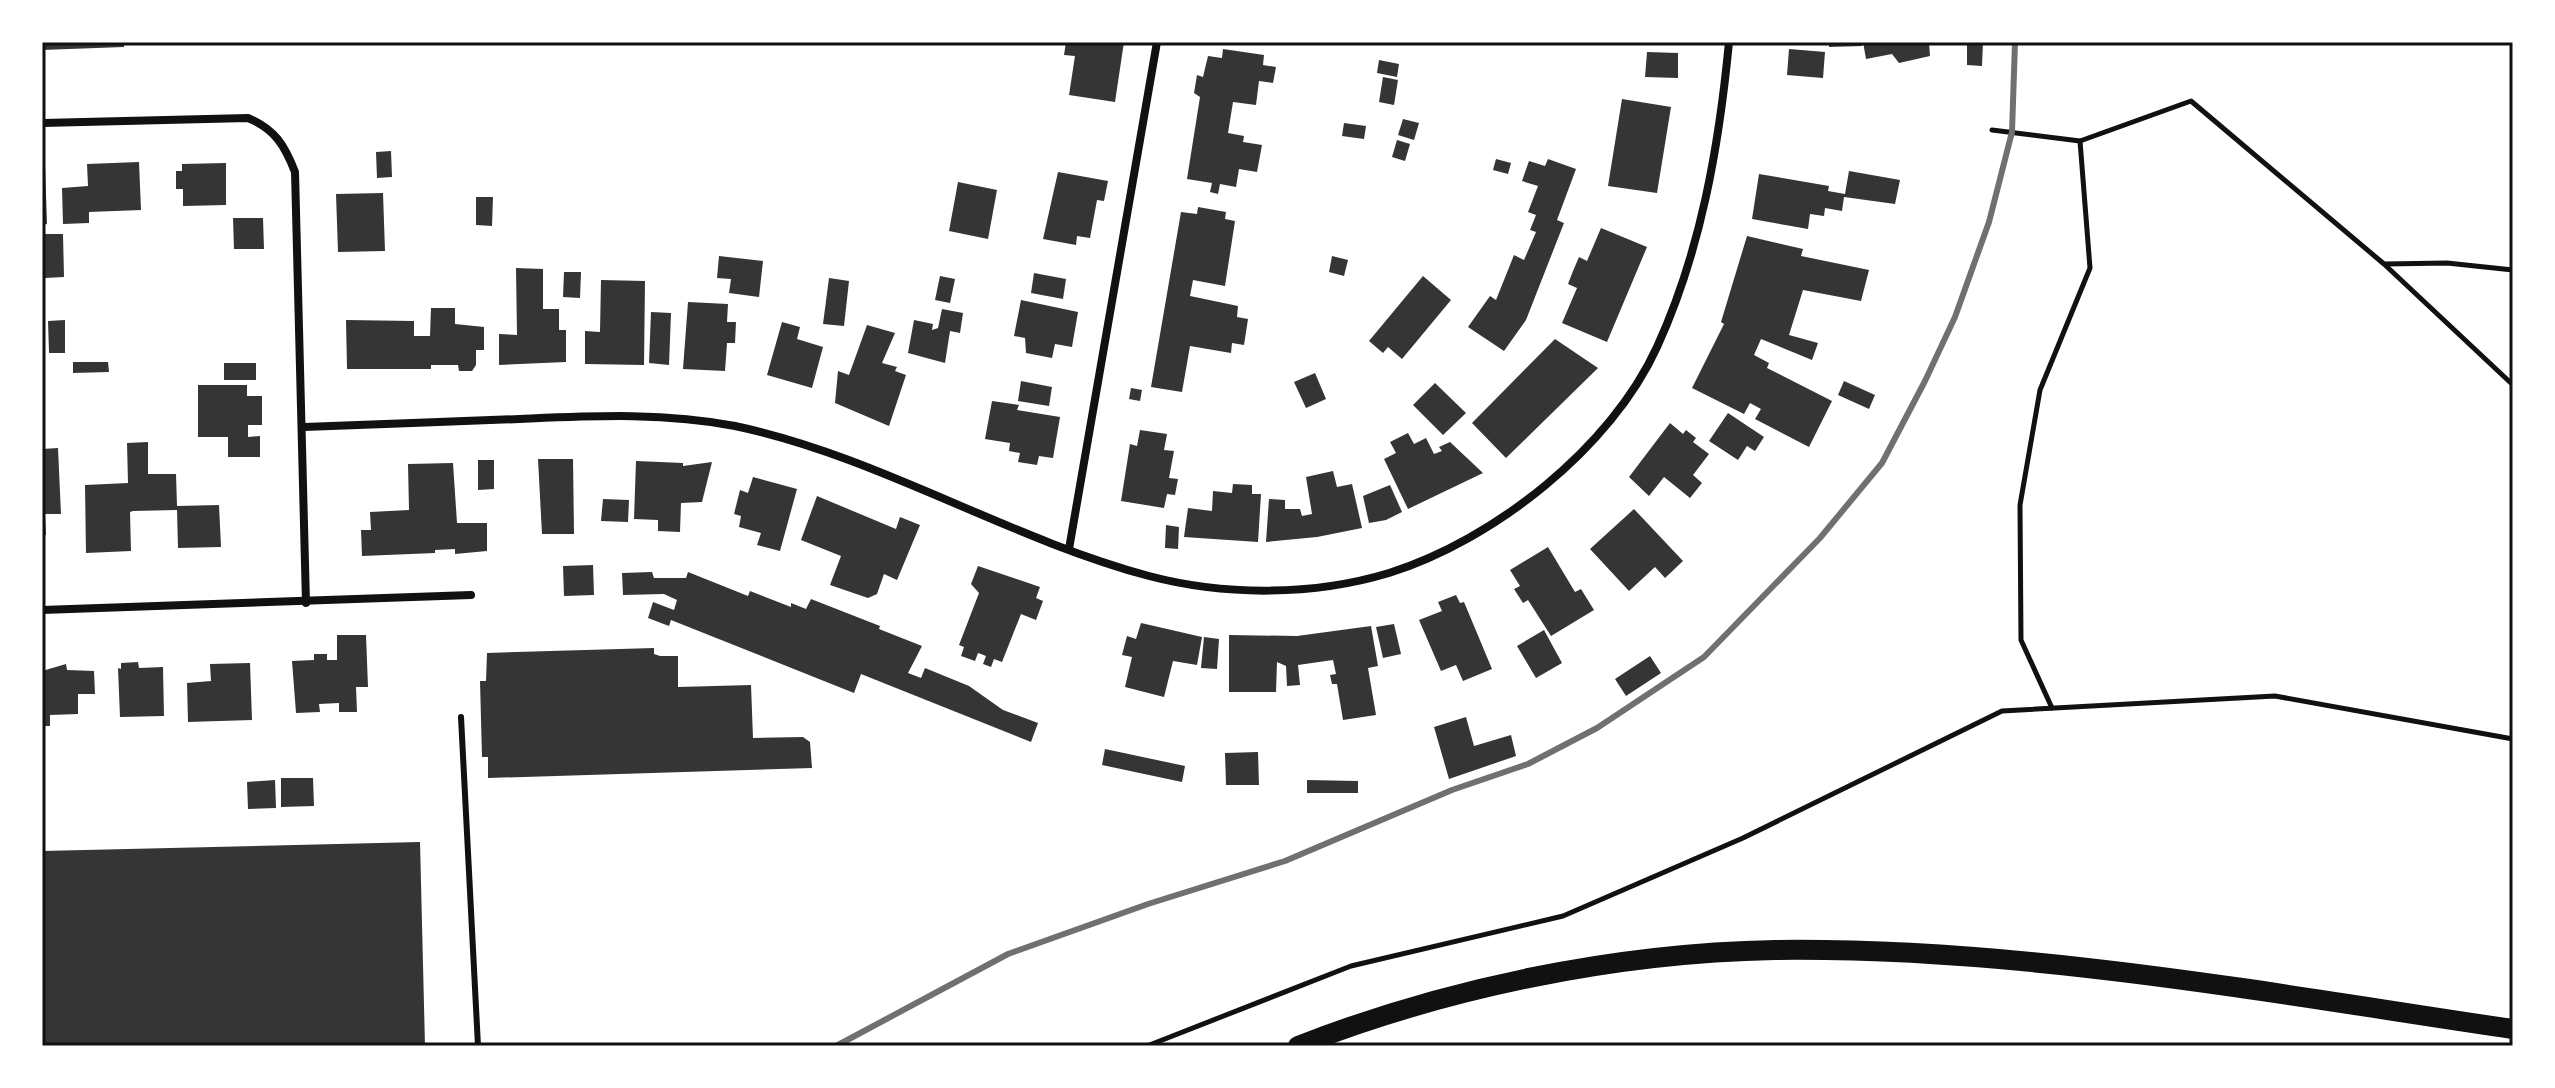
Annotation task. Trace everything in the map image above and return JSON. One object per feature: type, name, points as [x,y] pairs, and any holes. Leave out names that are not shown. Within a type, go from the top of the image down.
[{"type":"main road","points":[[1298,1046],[1358,1023],[1472,991],[1570,971],[1772,950],[2005,958],[2150,975],[2513,1029]]},
{"type":"street","points":[[1069,549],[1157,42]]},
{"type":"street","points":[[304,427],[626,415],[704,421],[739,427],[828,454],[1069,549],[1150,577],[1231,590],[1306,588],[1390,572],[1441,550],[1533,495],[1580,455],[1624,403],[1656,350],[1699,226],[1714,165],[1729,42]]},
{"type":"street","points":[[42,123],[248,118],[275,134],[286,147],[295,172],[304,427],[306,603]]},
{"type":"street","points":[[42,610],[471,595]]},
{"type":"lane","points":[[461,717],[478,1046]]},
{"type":"path","points":[[1992,130],[2080,141],[2191,101],[2384,264],[2513,385]]},
{"type":"path","points":[[2052,708],[2021,640],[2020,505],[2040,390],[2090,268],[2080,141]]},
{"type":"path","points":[[2384,264],[2447,263],[2513,270]]},
{"type":"path","points":[[1147,1046],[1351,966],[1563,916],[1743,838],[2002,711],[2275,696],[2513,739]]},
{"type":"building","points":[[42,42],[124,42],[124,47],[42,50]]},
{"type":"building","points":[[1066,42],[1124,42],[1115,102],[1069,95],[1075,56],[1064,55]]},
{"type":"building","points":[[1829,42],[1862,42],[1862,46],[1829,47]]},
{"type":"building","points":[[1863,42],[1929,42],[1930,56],[1899,63],[1892,54],[1866,59]]},
{"type":"building","points":[[1967,42],[1983,42],[1982,66],[1967,65]]},
{"type":"building","points":[[1223,49],[1264,55],[1263,65],[1276,67],[1273,83],[1259,81],[1256,105],[1233,102],[1228,133],[1244,136],[1243,142],[1262,145],[1257,172],[1239,169],[1236,187],[1220,184],[1218,194],[1210,192],[1212,183],[1187,179],[1200,97],[1194,93],[1197,75],[1203,77],[1208,56],[1222,58]]},
{"type":"building","points":[[1789,49],[1825,52],[1823,78],[1787,75]]},
{"type":"building","points":[[1647,52],[1678,53],[1678,78],[1645,77]]},
{"type":"building","points":[[1379,60],[1399,64],[1397,77],[1377,73]]},
{"type":"building","points":[[1383,77],[1398,80],[1394,105],[1379,102]]},
{"type":"building","points":[[1622,99],[1671,107],[1657,193],[1608,186]]},
{"type":"building","points":[[1403,119],[1419,123],[1414,140],[1398,135]]},
{"type":"building","points":[[1344,123],[1366,126],[1364,139],[1342,136]]},
{"type":"building","points":[[1397,140],[1410,144],[1405,161],[1392,157]]},
{"type":"building","points":[[391,151],[392,177],[377,178],[376,152]]},
{"type":"building","points":[[1496,159],[1511,163],[1508,174],[1493,170]]},
{"type":"building","points":[[1548,159],[1576,169],[1557,220],[1564,223],[1526,320],[1504,351],[1468,327],[1490,296],[1496,300],[1514,255],[1524,260],[1536,232],[1530,230],[1536,215],[1528,212],[1538,186],[1522,181],[1529,161],[1545,166]]},
{"type":"building","points":[[139,162],[141,210],[89,212],[89,223],[63,224],[62,188],[88,186],[87,164]]},
{"type":"building","points":[[226,163],[226,205],[183,206],[183,189],[176,189],[176,171],[182,171],[182,164]]},
{"type":"building","points":[[42,165],[45,165],[47,224],[42,225]]},
{"type":"building","points":[[1849,171],[1900,180],[1895,204],[1844,197],[1842,211],[1825,208],[1824,216],[1810,214],[1808,229],[1752,219],[1759,174],[1829,186],[1828,191],[1845,194]]},
{"type":"building","points":[[1058,172],[1108,181],[1104,201],[1097,200],[1090,238],[1077,236],[1076,245],[1043,239]]},
{"type":"building","points":[[958,182],[997,190],[988,239],[949,231]]},
{"type":"building","points":[[383,193],[385,251],[338,252],[336,194]]},
{"type":"building","points":[[476,197],[493,197],[492,226],[476,225]]},
{"type":"building","points":[[1198,207],[1226,212],[1225,219],[1235,221],[1225,286],[1193,280],[1190,296],[1238,306],[1237,317],[1248,319],[1244,345],[1232,343],[1231,353],[1190,346],[1182,392],[1151,387],[1181,212],[1197,214]]},
{"type":"building","points":[[233,218],[263,218],[264,249],[234,249]]},
{"type":"building","points":[[1601,228],[1647,247],[1607,342],[1562,323],[1577,288],[1568,284],[1573,271],[1579,257],[1587,261]]},
{"type":"building","points":[[44,234],[63,234],[64,277],[45,278]]},
{"type":"building","points":[[1747,236],[1803,249],[1801,256],[1869,270],[1861,301],[1803,290],[1789,335],[1818,343],[1812,360],[1761,339],[1754,355],[1769,363],[1767,368],[1832,401],[1809,447],[1755,419],[1761,409],[1750,403],[1744,414],[1692,388],[1724,324],[1721,322]]},
{"type":"building","points":[[719,256],[763,261],[759,297],[729,293],[731,279],[717,278]]},
{"type":"building","points":[[1332,256],[1348,260],[1344,276],[1329,272]]},
{"type":"building","points":[[516,268],[543,269],[543,309],[559,309],[559,330],[566,330],[566,362],[499,365],[499,334],[517,335]]},
{"type":"building","points":[[564,272],[581,272],[580,298],[563,297]]},
{"type":"building","points":[[1034,273],[1066,279],[1063,299],[1031,293]]},
{"type":"building","points":[[940,276],[955,279],[950,303],[935,300]]},
{"type":"building","points":[[1423,276],[1451,300],[1402,359],[1388,347],[1383,353],[1369,341]]},
{"type":"building","points":[[829,278],[849,281],[844,326],[823,324]]},
{"type":"building","points":[[601,280],[645,281],[644,365],[585,364],[585,331],[600,332]]},
{"type":"building","points":[[1021,300],[1078,312],[1072,347],[1055,344],[1052,358],[1026,353],[1025,338],[1014,336]]},
{"type":"building","points":[[688,302],[728,304],[727,322],[736,322],[735,343],[727,343],[725,371],[683,369]]},
{"type":"building","points":[[431,308],[455,308],[455,324],[484,327],[484,350],[476,350],[476,365],[472,371],[459,371],[458,365],[431,365],[431,369],[347,369],[346,320],[414,321],[414,336],[430,336]]},
{"type":"building","points":[[942,309],[963,313],[960,333],[950,331],[945,363],[908,353],[914,320],[933,324],[932,330],[938,328]]},
{"type":"building","points":[[651,312],[671,313],[669,365],[649,363]]},
{"type":"building","points":[[65,320],[65,353],[49,353],[48,321]]},
{"type":"building","points":[[782,322],[800,327],[797,339],[823,347],[812,388],[767,375]]},
{"type":"building","points":[[867,325],[895,333],[882,363],[897,367],[895,371],[906,375],[889,426],[835,403],[838,371],[849,375]]},
{"type":"building","points":[[1555,339],[1598,368],[1506,458],[1472,423]]},
{"type":"building","points":[[73,362],[108,362],[109,372],[73,373]]},
{"type":"building","points":[[224,363],[256,363],[256,380],[224,380]]},
{"type":"building","points":[[1315,373],[1326,399],[1306,408],[1294,382]]},
{"type":"building","points":[[1021,381],[1052,387],[1049,406],[1018,401]]},
{"type":"building","points":[[1844,381],[1875,395],[1869,409],[1838,395]]},
{"type":"building","points":[[1435,383],[1466,413],[1443,435],[1413,405]]},
{"type":"building","points":[[198,385],[247,385],[247,396],[262,396],[262,425],[248,425],[248,437],[260,436],[260,457],[228,457],[228,437],[198,437]]},
{"type":"building","points":[[1131,388],[1142,390],[1140,401],[1129,399]]},
{"type":"building","points":[[992,401],[1019,405],[1017,410],[1060,417],[1053,458],[1039,456],[1037,465],[1018,462],[1020,453],[1009,451],[1010,443],[985,439]]},
{"type":"building","points":[[1728,413],[1764,437],[1755,451],[1747,446],[1738,460],[1709,441]]},
{"type":"building","points":[[1670,423],[1683,434],[1686,430],[1696,438],[1693,442],[1709,454],[1693,475],[1702,483],[1690,498],[1664,477],[1649,496],[1629,477]]},
{"type":"building","points":[[1140,430],[1167,434],[1164,450],[1174,451],[1169,478],[1178,479],[1175,495],[1167,494],[1164,508],[1121,501],[1130,444],[1137,446]]},
{"type":"building","points":[[1408,433],[1414,444],[1426,438],[1434,454],[1442,451],[1439,447],[1450,442],[1483,473],[1408,509],[1384,459],[1396,453],[1390,442]]},
{"type":"building","points":[[148,442],[148,474],[176,474],[177,506],[219,505],[221,547],[178,548],[177,510],[133,511],[130,512],[131,551],[86,553],[85,485],[128,483],[127,443]]},
{"type":"building","points":[[58,448],[61,514],[45,514],[42,449]]},
{"type":"building","points":[[538,459],[573,459],[574,534],[542,534]]},
{"type":"building","points":[[478,460],[494,460],[494,489],[478,490]]},
{"type":"building","points":[[636,461],[683,463],[683,466],[712,462],[702,502],[681,503],[680,532],[658,531],[658,520],[634,519]]},
{"type":"building","points":[[453,463],[457,523],[487,523],[487,551],[455,554],[455,549],[435,550],[435,553],[362,556],[361,530],[371,530],[370,512],[409,510],[408,464]]},
{"type":"building","points":[[1333,471],[1337,487],[1352,484],[1362,528],[1317,537],[1266,542],[1269,499],[1285,500],[1285,509],[1300,509],[1302,516],[1312,514],[1306,477]]},
{"type":"building","points":[[753,477],[797,489],[780,551],[757,545],[761,533],[739,527],[741,516],[734,514],[740,490],[748,493]]},
{"type":"building","points":[[1233,484],[1252,485],[1252,494],[1261,494],[1258,542],[1184,537],[1188,508],[1212,511],[1213,491],[1232,493]]},
{"type":"building","points":[[1390,485],[1402,512],[1386,520],[1369,523],[1363,496]]},
{"type":"building","points":[[817,496],[896,529],[900,517],[920,525],[897,580],[884,574],[877,594],[868,598],[830,585],[841,556],[801,540]]},
{"type":"building","points":[[603,499],[629,500],[628,522],[601,521]]},
{"type":"building","points":[[1634,509],[1683,561],[1665,578],[1655,567],[1629,591],[1590,549]]},
{"type":"building","points":[[45,514],[46,535],[42,535],[42,515]]},
{"type":"building","points":[[1166,525],[1179,527],[1178,549],[1165,548]]},
{"type":"building","points":[[1548,547],[1575,592],[1581,589],[1594,610],[1551,636],[1528,600],[1523,603],[1514,589],[1520,586],[1510,570]]},
{"type":"building","points":[[593,565],[594,595],[564,596],[563,566]]},
{"type":"building","points":[[978,566],[1040,587],[1036,598],[1043,601],[1036,620],[1021,614],[1002,662],[994,659],[991,667],[983,664],[986,656],[981,654],[978,653],[975,661],[961,656],[964,647],[959,645],[979,593],[971,584]]},
{"type":"building","points":[[652,572],[654,578],[686,578],[688,572],[748,596],[750,591],[791,607],[791,603],[806,609],[811,599],[880,626],[879,629],[922,646],[908,673],[921,678],[925,668],[969,686],[1003,710],[1038,723],[1031,742],[861,674],[854,693],[671,620],[669,626],[648,618],[653,602],[674,610],[677,600],[664,594],[623,595],[622,573]]},
{"type":"building","points":[[1456,595],[1460,603],[1464,602],[1492,669],[1463,681],[1456,665],[1441,671],[1419,620],[1442,611],[1438,602]]},
{"type":"building","points":[[1141,623],[1202,637],[1197,665],[1173,661],[1164,697],[1125,687],[1132,657],[1122,655],[1127,636],[1136,639]]},
{"type":"building","points":[[1394,624],[1401,654],[1383,658],[1376,627]]},
{"type":"building","points":[[1371,626],[1378,666],[1368,668],[1376,715],[1343,720],[1337,684],[1332,684],[1330,675],[1336,674],[1333,660],[1298,665],[1300,685],[1287,686],[1286,666],[1277,662],[1276,692],[1229,692],[1229,635],[1297,636]]},
{"type":"building","points":[[1544,630],[1562,663],[1536,678],[1517,646]]},
{"type":"building","points":[[337,635],[366,635],[368,687],[356,687],[357,712],[339,712],[339,703],[319,704],[320,712],[296,713],[292,661],[314,660],[314,654],[327,654],[327,660],[337,660]]},
{"type":"building","points":[[1204,637],[1219,639],[1217,669],[1201,668]]},
{"type":"building","points":[[654,648],[654,654],[660,656],[678,656],[678,687],[751,685],[753,738],[803,737],[810,742],[812,768],[488,778],[488,757],[482,757],[480,681],[486,681],[487,653]]},
{"type":"building","points":[[1650,656],[1661,673],[1626,696],[1615,679]]},
{"type":"building","points":[[138,662],[139,668],[163,667],[164,716],[120,717],[118,668],[121,669],[121,663]]},
{"type":"building","points":[[250,663],[252,720],[188,722],[187,683],[211,681],[210,664]]},
{"type":"building","points":[[66,664],[67,670],[94,671],[95,694],[78,694],[78,714],[50,715],[50,726],[42,726],[42,671]]},
{"type":"building","points":[[1466,717],[1474,746],[1511,735],[1516,756],[1449,779],[1434,727]]},
{"type":"building","points":[[1105,749],[1185,766],[1182,782],[1102,765]]},
{"type":"building","points":[[1258,752],[1259,785],[1226,785],[1225,753]]},
{"type":"building","points":[[281,778],[313,778],[314,806],[281,807]]},
{"type":"building","points":[[275,780],[276,808],[248,809],[247,782]]},
{"type":"building","points":[[1307,780],[1358,781],[1358,793],[1307,793]]},
{"type":"building","points":[[420,842],[425,1046],[42,1046],[42,851]]},
{"type":"railway","points":[[836,1046],[1008,954],[1148,904],[1285,861],[1452,790],[1528,764],[1597,728],[1704,657],[1820,538],[1882,463],[1925,381],[1955,317],[1989,222],[2012,132],[2015,42]]}]
